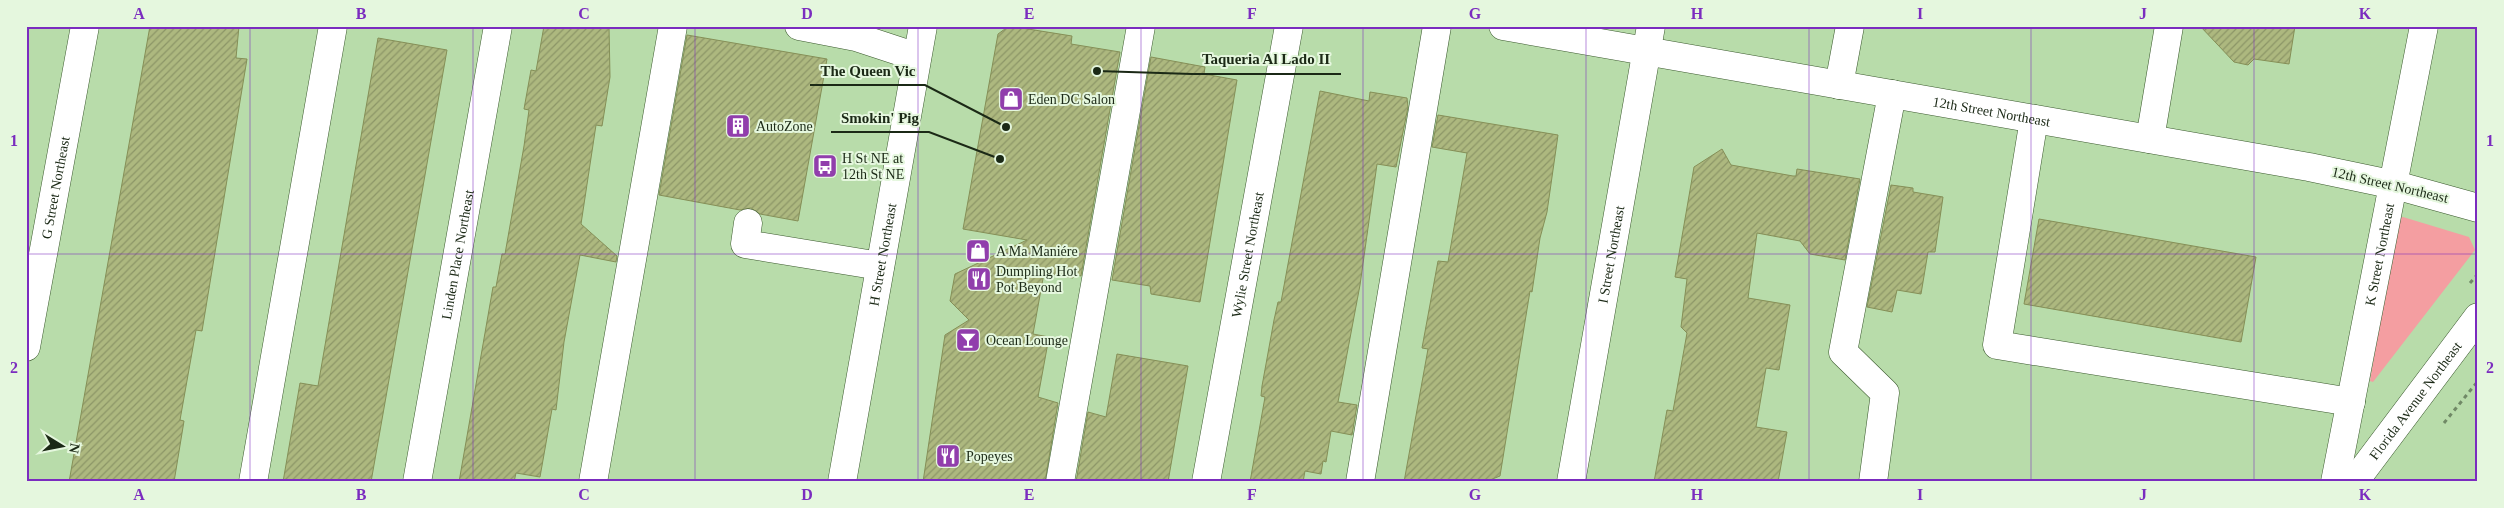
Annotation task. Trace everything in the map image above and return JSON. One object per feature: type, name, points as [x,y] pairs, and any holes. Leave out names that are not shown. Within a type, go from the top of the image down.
[{"type":"street","name":"G Street Northeast","points":[[26,347],[85,26]]},
{"type":"street","points":[[253,482],[333,26]]},
{"type":"street","name":"Linden Place Northeast","points":[[417,482],[498,26]]},
{"type":"street","points":[[593,482],[673,26]]},
{"type":"street","points":[[799,26],[856,37],[917,57]]},
{"type":"street","name":"H Street Northeast","points":[[842,482],[923,26]]},
{"type":"street","points":[[1060,482],[1140,26]]},
{"type":"street","name":"Wylie Street Northeast","points":[[1206,482],[1289,26]]},
{"type":"street","points":[[1360,482],[1437,26]]},
{"type":"street","name":"12th Street Northeast","points":[[1503,26],[1648,39],[1839,85],[2150,139],[2395,185],[2478,208]]},
{"type":"street","points":[[1839,85],[1850,26]]},
{"type":"street","points":[[2150,139],[2169,26]]},
{"type":"street","name":"K Street Northeast","points":[[2335,482],[2395,185],[2424,26]]},
{"type":"street","name":"I Street Northeast","points":[[1571,482],[1648,39]]},
{"type":"street","points":[[1873,482],[1885,393],[1843,352],[1892,94]]},
{"type":"street","points":[[2034,119],[1997,345],[2351,402]]},
{"type":"street","points":[[748,223],[745,244],[880,266]]},
{"type":"street","name":"Florida Avenue Northeast","points":[[2354,482],[2478,318]]},
{"type":"path","points":[[2438,431],[2478,381]]},
{"type":"shaded area","points":[[2403,217],[2469,237],[2475,250],[2373,382],[2370,381],[2397,219]]},
{"type":"building","points":[[150,26],[239,26],[236,58],[247,59],[202,331],[196,330],[180,420],[184,421],[174,482],[69,482]]},
{"type":"building","points":[[544,26],[609,26],[610,77],[602,126],[596,125],[581,224],[617,256],[616,262],[580,255],[564,342],[556,410],[552,409],[540,477],[516,473],[514,482],[459,482],[493,287],[496,287],[502,254],[505,254],[524,146],[529,110],[524,109],[531,70],[536,71]]},
{"type":"building","points":[[1009,26],[1072,36],[1071,44],[1120,52],[1081,276],[1073,274],[1073,278],[1044,273],[1033,334],[1049,337],[1038,397],[1058,403],[1045,482],[923,482],[945,335],[969,320],[950,301],[955,274],[1027,240],[963,229],[998,34]]},
{"type":"building","points":[[2200,26],[2295,26],[2289,64],[2254,59],[2248,65],[2234,62]]},
{"type":"building","name":"AutoZone","points":[[687,35],[827,59],[798,221],[760,214],[751,208],[740,210],[659,195]]},
{"type":"building","points":[[378,38],[447,50],[371,482],[283,482],[300,383],[318,386]]},
{"type":"building","points":[[1151,57],[1205,67],[1204,74],[1237,80],[1200,302],[1151,294],[1150,286],[1112,280]]},
{"type":"building","points":[[1320,91],[1369,101],[1370,92],[1407,98],[1408,107],[1396,167],[1377,164],[1360,285],[1338,402],[1357,405],[1352,435],[1331,431],[1326,462],[1323,461],[1321,474],[1305,471],[1303,482],[1250,482],[1265,397],[1261,396],[1262,386],[1278,302],[1281,302]]},
{"type":"building","points":[[1438,115],[1558,135],[1547,212],[1540,238],[1532,292],[1530,291],[1500,476],[1485,482],[1404,482],[1428,349],[1422,348],[1438,261],[1448,262],[1467,153],[1432,147]]},
{"type":"building","points":[[1722,149],[1731,165],[1793,176],[1796,176],[1797,169],[1860,179],[1845,260],[1810,254],[1800,241],[1757,233],[1748,298],[1790,305],[1779,370],[1766,368],[1756,427],[1787,432],[1778,482],[1654,482],[1667,410],[1673,411],[1687,333],[1681,327],[1687,279],[1675,277],[1694,167]]},
{"type":"building","points":[[1891,185],[1913,188],[1913,192],[1943,197],[1935,252],[1928,252],[1921,294],[1897,290],[1892,312],[1867,307]]},
{"type":"building","points":[[2039,219],[2256,257],[2241,342],[2024,304]]},
{"type":"building","points":[[1117,354],[1188,366],[1168,482],[1076,482],[1088,412],[1106,417]]},
{"type":"place","name":"Taqueria Al Lado II","points":[[1097,71]]},
{"type":"place","name":"Eden DC Salon","points":[[1011,99]]},
{"type":"place","name":"AutoZone","points":[[738,126]]},
{"type":"place","name":"The Queen Vic","points":[[1006,127]]},
{"type":"place","name":"Smokin' Pig","points":[[1000,159]]},
{"type":"place","name":"H St NE at 12th St NE","points":[[825,166]]},
{"type":"place","name":"A Ma Maniére","points":[[978,251]]},
{"type":"place","name":"Dumpling Hot Pot Beyond","points":[[979,279]]},
{"type":"place","name":"Ocean Lounge","points":[[968,340]]},
{"type":"place","name":"Popeyes","points":[[948,456]]}]
